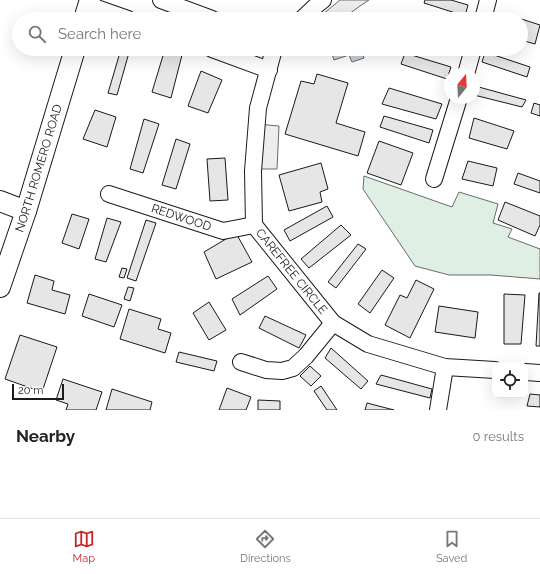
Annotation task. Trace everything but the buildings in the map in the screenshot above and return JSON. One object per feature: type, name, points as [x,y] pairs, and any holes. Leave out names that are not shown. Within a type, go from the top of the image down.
[{"type":"street","points":[[161,0],[193,12]]},
{"type":"street","points":[[309,12],[324,0]]},
{"type":"street","points":[[484,12],[488,0]]},
{"type":"street","points":[[88,8],[103,12]]},
{"type":"street","name":"NORTH ROMERO ROAD","points":[[0,287],[26,211],[73,56]]},
{"type":"street","points":[[231,56],[268,70]]},
{"type":"street","name":"CAREFREE CIRCLE","points":[[272,56],[258,108],[253,170],[254,225],[333,323],[368,344],[445,367],[492,370]]},
{"type":"street","points":[[468,68],[472,56]]},
{"type":"street","points":[[434,179],[457,104]]},
{"type":"street","name":"REDWOOD","points":[[109,194],[223,231],[254,225]]},
{"type":"street","points":[[0,202],[26,211]]},
{"type":"street","points":[[241,362],[266,370],[282,371],[293,368],[306,356],[333,323]]},
{"type":"street","points":[[438,410],[445,367]]},
{"type":"street","points":[[528,372],[540,373]]},
{"type":"green space","points":[[364,176],[452,207],[459,192],[498,204],[493,223],[512,229],[508,237],[540,249],[540,279],[491,275],[449,275],[415,266],[363,189]]},
{"type":"shaded area","points":[[340,0],[369,0],[352,12],[325,12]]},
{"type":"shaded area","points":[[333,56],[346,56],[334,60]]},
{"type":"shaded area","points":[[349,56],[363,56],[364,58],[352,62]]},
{"type":"shaded area","points":[[257,124],[279,126],[277,169],[253,169]]}]
